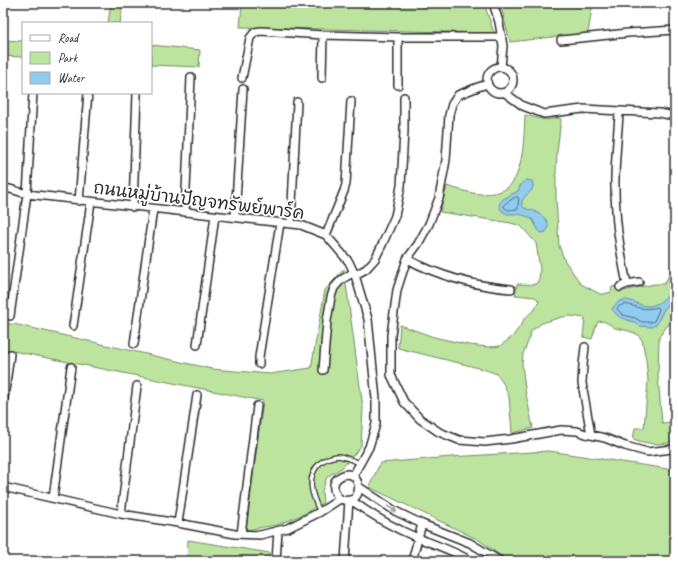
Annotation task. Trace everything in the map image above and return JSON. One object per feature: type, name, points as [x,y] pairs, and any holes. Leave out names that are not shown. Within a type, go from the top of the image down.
[{"type":"street","points":[[493,3],[502,37],[503,46],[501,67]]},
{"type":"street","points":[[561,40],[675,30]]},
{"type":"street","points":[[242,78],[250,38],[255,32],[261,31],[323,35],[398,37],[502,37]]},
{"type":"street","points":[[322,78],[323,35]]},
{"type":"street","points":[[398,37],[398,85]]},
{"type":"street","points":[[496,67],[506,68],[513,78],[511,87],[505,93],[494,93],[486,84],[488,74],[496,67]]},
{"type":"street","points":[[185,212],[191,77]]},
{"type":"street","points":[[486,84],[458,95],[452,104],[449,115],[446,160],[439,198],[429,224],[418,244],[407,259],[397,290],[391,335],[391,375],[404,402],[420,419],[440,432],[459,440],[492,441],[561,430],[577,431],[605,438],[625,446],[647,452],[675,448]]},
{"type":"street","points":[[235,217],[244,89]]},
{"type":"street","points":[[505,93],[523,106],[544,114],[583,109],[659,113],[675,116]]},
{"type":"street","points":[[10,316],[27,194],[33,94]]},
{"type":"street","points":[[80,201],[88,94]]},
{"type":"street","points":[[133,207],[137,94]]},
{"type":"street","points":[[323,370],[327,321],[334,288],[341,280],[366,269],[375,259],[395,216],[401,186],[404,97]]},
{"type":"street","points":[[351,101],[346,184],[326,234],[349,262],[355,274],[368,319],[376,399],[376,424],[369,447],[353,476]]},
{"type":"street","points":[[291,224],[297,102]]},
{"type":"street","points":[[620,111],[615,164],[615,209],[623,286],[639,282]]},
{"type":"street","name":"ถนนหมู่บ้านปัญจทรัพย์พาร์ค","points":[[3,187],[27,194],[80,201],[301,225],[326,234]]},
{"type":"street","points":[[73,326],[91,202]]},
{"type":"street","points":[[134,344],[153,209]]},
{"type":"street","points":[[197,345],[215,216]]},
{"type":"street","points":[[259,364],[260,349],[280,223]]},
{"type":"street","points":[[407,259],[425,268],[468,282],[496,288],[511,289]]},
{"type":"street","points":[[585,347],[582,383],[591,435]]},
{"type":"street","points":[[3,406],[10,354]]},
{"type":"street","points":[[54,498],[71,367]]},
{"type":"street","points":[[121,514],[137,386]]},
{"type":"street","points":[[178,523],[197,395]]},
{"type":"street","points":[[241,534],[258,406]]},
{"type":"street","points":[[344,561],[350,500],[357,495],[359,488],[359,483],[349,474],[340,476],[334,483],[334,492],[340,499],[350,500],[376,517],[418,538],[428,541],[471,561]]},
{"type":"street","points":[[3,487],[121,514],[236,534],[260,535],[288,528],[320,512],[340,499]]},
{"type":"street","points":[[359,488],[395,511],[422,524],[470,543],[500,561]]},
{"type":"street","points":[[412,561],[422,524]]},
{"type":"street","points":[[428,541],[433,528]]},
{"type":"street","points":[[276,561],[278,531]]},
{"type":"lane","points":[[320,512],[311,488],[312,476],[316,467],[326,458],[338,456],[360,463]]},
{"type":"green space","points":[[111,3],[123,3],[120,22],[108,22]]},
{"type":"green space","points":[[242,3],[484,3],[494,33],[240,27]]},
{"type":"green space","points":[[500,3],[593,3],[588,33],[510,42]]},
{"type":"green space","points":[[3,40],[22,41],[22,57],[3,56]]},
{"type":"green space","points":[[152,45],[200,50],[199,67],[152,65]]},
{"type":"green space","points":[[525,115],[546,120],[561,119],[556,172],[559,246],[565,261],[581,284],[600,294],[604,294],[611,292],[612,287],[616,286],[619,292],[654,284],[664,284],[675,261],[675,319],[671,321],[659,337],[658,377],[662,423],[674,422],[675,441],[664,444],[654,444],[633,439],[635,428],[644,428],[648,380],[642,340],[637,334],[615,328],[603,321],[598,322],[592,339],[583,337],[585,318],[570,316],[542,323],[531,331],[523,354],[522,364],[525,389],[533,428],[512,433],[509,397],[497,374],[398,348],[400,325],[434,337],[469,345],[489,347],[500,346],[512,337],[524,319],[535,309],[539,301],[535,297],[515,295],[517,284],[536,284],[539,279],[540,269],[536,243],[521,226],[511,223],[440,212],[447,186],[472,193],[487,194],[504,190],[513,182],[520,165],[522,154]]},
{"type":"green space","points":[[344,269],[363,408],[361,446],[343,467],[327,477],[322,491],[323,503],[304,514],[277,525],[246,530],[263,401],[3,349],[3,323],[18,325],[212,369],[270,374],[311,368],[325,290]]},
{"type":"green space","points":[[549,451],[675,470],[675,561],[508,561],[479,540],[369,487],[380,463]]},
{"type":"green space","points":[[188,540],[270,553],[269,561],[187,561]]},
{"type":"water","points":[[421,3],[462,3],[463,6],[421,7]]},
{"type":"water","points":[[526,180],[532,181],[533,186],[531,191],[523,200],[522,206],[533,210],[544,217],[548,225],[546,232],[540,233],[532,219],[518,214],[507,214],[502,211],[499,206],[503,199],[518,191],[521,184]]},
{"type":"water","points":[[675,287],[675,296],[663,311],[657,324],[652,327],[640,326],[634,322],[621,318],[612,309],[616,303],[625,300],[645,306],[654,305],[664,299]]}]
